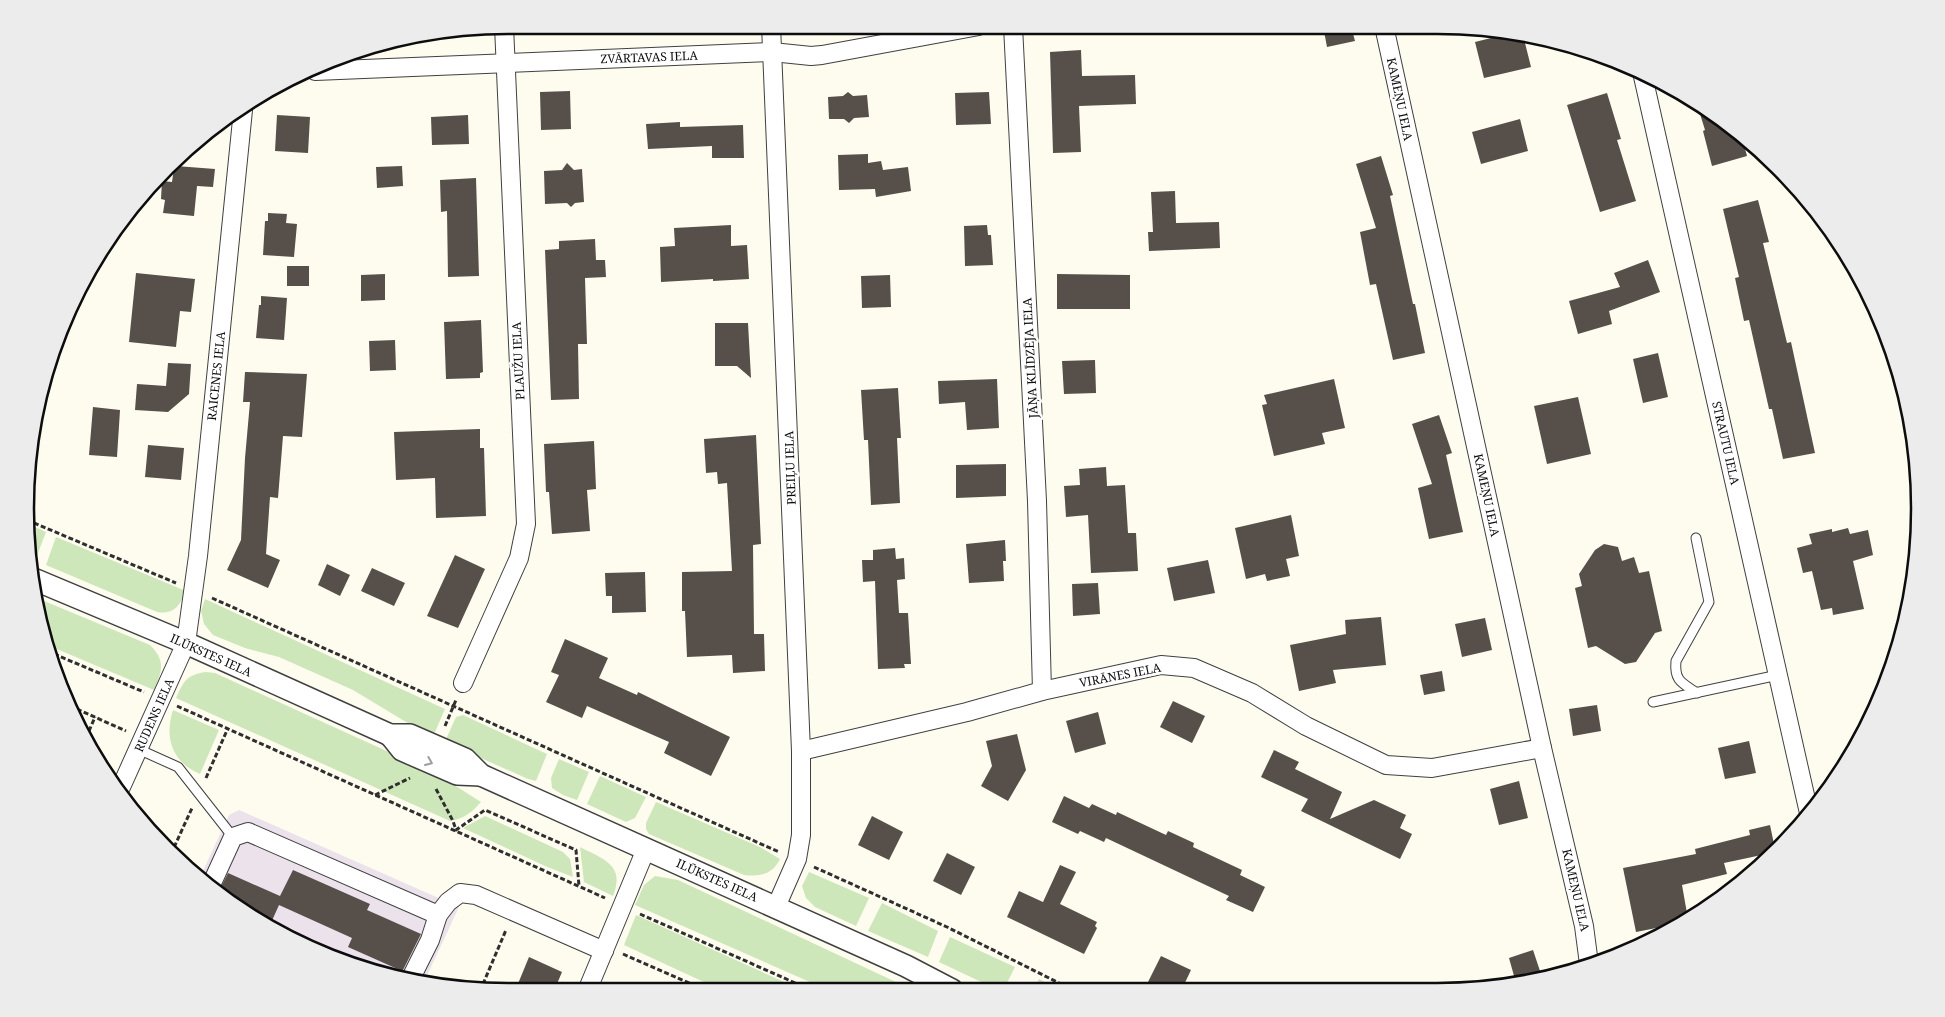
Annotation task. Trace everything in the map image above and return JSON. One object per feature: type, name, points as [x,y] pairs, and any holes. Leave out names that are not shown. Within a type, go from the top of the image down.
[{"type":"street","name":"PLAUŽU IELA","points":[[463,683],[519,558],[526,524],[504,34]]},
{"type":"street","name":"PREIĻU IELA","points":[[771,34],[802,752],[801,835],[797,859],[776,907]]},
{"type":"street","name":"ZVĀRTAVAS IELA","points":[[326,70],[772,52],[811,56],[936,34]]},
{"type":"street","name":"JĀŅA KLĪDZĒJA IELA","points":[[1012,34],[1037,501],[1042,691]]},
{"type":"street","name":"KAMEŅU IELA","points":[[1386,34],[1542,748],[1584,926],[1589,958]]},
{"type":"street","name":"STRAUTU IELA","points":[[1644,82],[1807,805]]},
{"type":"street","name":"RAICENES IELA","points":[[186,643],[198,556],[241,117]]},
{"type":"street","name":"ILŪKSTES IELA","points":[[40,582],[186,643],[390,735],[402,750],[457,774],[481,775],[906,966],[939,983]]},
{"type":"street","name":"RUDENS IELA","points":[[122,784],[186,643]]},
{"type":"street","name":"VIRĀNES IELA","points":[[802,752],[967,712],[1042,691],[1149,666],[1161,665],[1194,668],[1252,693],[1306,726],[1386,764],[1432,768],[1542,748]]},
{"type":"street","points":[[213,880],[234,837],[248,832],[438,915]]},
{"type":"street","points":[[590,983],[646,849]]},
{"type":"street","points":[[413,973],[430,940],[438,915],[448,902],[460,893],[476,895],[604,951]]},
{"type":"lane","points":[[1696,538],[1709,602],[1676,661],[1674,672],[1678,680],[1696,693]]},
{"type":"lane","points":[[1652,702],[1778,675]]},
{"type":"lane","points":[[141,744],[178,767],[234,837]]},
{"type":"path","points":[[34,523],[193,590],[797,859],[947,927],[1059,983]]},
{"type":"path","points":[[57,655],[161,699],[795,983]]},
{"type":"path","points":[[79,710],[96,717],[141,744]]},
{"type":"path","points":[[89,731],[96,717]]},
{"type":"path","points":[[375,795],[417,774]]},
{"type":"path","points":[[435,787],[454,821],[456,830]]},
{"type":"path","points":[[456,830],[485,810],[576,850],[579,886]]},
{"type":"path","points":[[484,982],[514,912]]},
{"type":"path","points":[[604,951],[619,952],[689,983]]},
{"type":"shaded area","points":[[239,810],[459,907],[427,976],[386,967],[327,947],[271,920],[219,885],[203,871],[229,815]]},
{"type":"green space","points":[[35,527],[46,532],[37,557]]},
{"type":"green space","points":[[56,537],[186,591],[176,608],[168,612],[157,612],[46,565]]},
{"type":"green space","points":[[205,599],[445,709],[435,732],[432,734],[421,731],[353,690],[279,657],[245,648],[213,635],[204,624],[201,611]]},
{"type":"green space","points":[[43,600],[150,645],[158,656],[161,666],[154,690],[55,648]]},
{"type":"green space","points":[[206,672],[215,673],[435,773],[481,802],[459,819],[450,821],[176,698],[186,680],[194,675]]},
{"type":"green space","points":[[173,710],[219,730],[200,774],[183,763],[173,748],[169,730]]},
{"type":"green space","points":[[463,715],[547,754],[536,781],[447,743],[447,737],[456,717]]},
{"type":"green space","points":[[559,759],[589,772],[577,800],[563,795],[552,788],[551,778]]},
{"type":"green space","points":[[600,776],[646,797],[635,818],[626,822],[587,804]]},
{"type":"green space","points":[[656,802],[760,847],[780,859],[774,868],[761,875],[744,875],[649,834],[646,829],[646,823]]},
{"type":"green space","points":[[485,816],[563,852],[570,859],[573,877],[463,828]]},
{"type":"green space","points":[[580,847],[610,864],[617,877],[613,896],[584,882]]},
{"type":"green space","points":[[809,872],[869,898],[856,926],[815,907],[806,898],[802,886]]},
{"type":"green space","points":[[655,876],[678,880],[898,983],[812,983],[635,905],[644,885]]},
{"type":"green space","points":[[882,903],[938,931],[928,957],[868,931]]},
{"type":"green space","points":[[636,915],[787,983],[706,983],[624,945]]},
{"type":"green space","points":[[950,937],[1015,967],[1007,983],[983,983],[939,962]]},
{"type":"green space","points":[[1039,979],[1047,983],[1037,983]]},
{"type":"building","points":[[1325,34],[1353,34],[1355,41],[1327,47]]},
{"type":"building","points":[[1493,38],[1525,42],[1531,67],[1484,78],[1475,42]]},
{"type":"building","points":[[1081,50],[1082,76],[1135,75],[1136,104],[1079,106],[1081,152],[1053,153],[1050,52]]},
{"type":"building","points":[[570,91],[571,129],[541,130],[540,92]]},
{"type":"building","points":[[848,92],[853,96],[867,95],[869,117],[854,118],[849,123],[844,119],[829,119],[828,97],[843,96]]},
{"type":"building","points":[[989,92],[991,124],[956,125],[955,93]]},
{"type":"building","points":[[1607,93],[1621,139],[1617,140],[1636,201],[1600,212],[1567,105]]},
{"type":"building","points":[[1700,114],[1745,148],[1747,156],[1712,166],[1703,131],[1705,130]]},
{"type":"building","points":[[277,115],[310,117],[308,153],[275,151]]},
{"type":"building","points":[[468,115],[469,144],[432,145],[431,117]]},
{"type":"building","points":[[1520,119],[1528,151],[1481,164],[1472,132]]},
{"type":"building","points":[[680,122],[680,127],[743,125],[744,158],[712,158],[712,146],[648,149],[646,124]]},
{"type":"building","points":[[868,154],[868,163],[881,161],[883,170],[908,167],[911,191],[876,197],[875,189],[839,190],[838,155]]},
{"type":"building","points":[[1381,156],[1393,195],[1390,196],[1425,353],[1393,360],[1376,284],[1370,285],[1360,232],[1376,228],[1356,164]]},
{"type":"building","points":[[567,163],[574,170],[582,169],[584,202],[575,203],[571,207],[567,203],[545,204],[544,171],[562,170]]},
{"type":"building","points":[[180,166],[215,169],[213,187],[197,186],[194,216],[163,213],[165,200],[161,199],[162,185],[165,181],[172,182],[173,173]]},
{"type":"building","points":[[402,166],[403,186],[377,188],[376,167]]},
{"type":"building","points":[[476,178],[479,276],[448,277],[447,211],[441,212],[440,180]]},
{"type":"building","points":[[1175,191],[1176,223],[1219,222],[1220,248],[1149,251],[1148,232],[1153,232],[1151,192]]},
{"type":"building","points":[[1758,200],[1769,242],[1763,243],[1787,343],[1791,342],[1815,453],[1783,459],[1772,409],[1769,409],[1749,320],[1744,321],[1735,278],[1739,277],[1723,209]]},
{"type":"building","points":[[268,213],[287,214],[286,223],[297,224],[294,257],[263,255],[265,221],[268,221]]},
{"type":"building","points":[[731,225],[731,246],[747,245],[749,279],[661,282],[660,247],[675,246],[674,228]]},
{"type":"building","points":[[987,225],[988,235],[991,235],[993,265],[965,266],[964,226]]},
{"type":"building","points":[[595,239],[596,260],[605,260],[606,277],[585,278],[587,344],[578,344],[579,399],[551,400],[545,250],[559,249],[559,241]]},
{"type":"building","points":[[1648,260],[1660,292],[1609,311],[1612,324],[1578,334],[1569,301],[1620,287],[1614,273]]},
{"type":"building","points":[[287,266],[309,266],[309,286],[287,286]]},
{"type":"building","points":[[136,273],[195,279],[191,312],[180,311],[176,347],[129,342]]},
{"type":"building","points":[[385,274],[385,300],[361,301],[361,275]]},
{"type":"building","points":[[1057,274],[1130,275],[1130,309],[1057,309]]},
{"type":"building","points":[[890,275],[891,307],[862,308],[861,276]]},
{"type":"building","points":[[261,296],[287,298],[284,340],[256,338]]},
{"type":"building","points":[[481,320],[483,372],[480,373],[480,378],[446,379],[444,322]]},
{"type":"building","points":[[715,323],[748,323],[751,378],[737,366],[715,366]]},
{"type":"building","points":[[395,340],[396,370],[370,371],[369,341]]},
{"type":"building","points":[[1658,353],[1668,397],[1643,403],[1633,359]]},
{"type":"building","points":[[1095,360],[1096,393],[1064,394],[1062,361]]},
{"type":"building","points":[[168,363],[191,364],[189,394],[168,412],[135,410],[137,384],[166,386]]},
{"type":"building","points":[[245,372],[307,374],[302,437],[283,436],[278,498],[270,497],[266,554],[280,560],[268,588],[227,570],[241,540],[250,402],[243,402]]},
{"type":"building","points":[[997,379],[999,428],[967,430],[965,402],[939,404],[938,381]]},
{"type":"building","points":[[1334,379],[1345,428],[1322,433],[1325,444],[1274,456],[1262,405],[1267,404],[1264,395]]},
{"type":"building","points":[[898,388],[901,438],[897,438],[900,503],[871,505],[868,440],[864,440],[861,390]]},
{"type":"building","points":[[1578,397],[1591,454],[1547,464],[1534,406]]},
{"type":"building","points":[[93,407],[120,410],[117,457],[89,455]]},
{"type":"building","points":[[1439,415],[1452,453],[1446,455],[1463,532],[1429,539],[1418,488],[1432,484],[1412,424]]},
{"type":"building","points":[[480,429],[480,448],[484,448],[486,516],[436,518],[435,478],[396,480],[394,432]]},
{"type":"building","points":[[756,435],[761,544],[753,545],[754,634],[764,634],[765,671],[733,673],[732,655],[687,657],[685,611],[682,611],[682,572],[732,571],[727,483],[718,484],[717,472],[706,473],[704,439]]},
{"type":"building","points":[[594,441],[596,489],[587,490],[590,531],[552,534],[549,492],[546,492],[544,444]]},
{"type":"building","points":[[148,445],[184,448],[181,480],[145,477]]},
{"type":"building","points":[[1006,464],[1006,496],[956,498],[956,465]]},
{"type":"building","points":[[1106,467],[1107,486],[1125,485],[1128,533],[1136,533],[1138,571],[1091,573],[1088,515],[1066,517],[1064,486],[1080,485],[1079,469]]},
{"type":"building","points":[[1291,515],[1299,556],[1286,559],[1290,576],[1267,581],[1265,574],[1246,579],[1235,528]]},
{"type":"building","points":[[1848,528],[1850,534],[1868,530],[1873,555],[1853,561],[1864,609],[1833,615],[1832,608],[1821,610],[1812,571],[1803,573],[1797,548],[1812,544],[1809,534],[1832,529],[1832,532]]},
{"type":"building","points":[[1005,540],[1006,561],[1003,561],[1004,581],[969,583],[966,544]]},
{"type":"building","points":[[1604,544],[1618,547],[1622,561],[1634,557],[1639,573],[1649,571],[1662,631],[1655,633],[1636,662],[1625,664],[1596,646],[1588,648],[1575,588],[1582,586],[1579,574],[1595,550]]},
{"type":"building","points":[[895,548],[896,559],[904,558],[905,579],[897,580],[899,613],[908,613],[911,664],[904,664],[905,668],[878,669],[875,581],[863,582],[862,560],[873,560],[873,550]]},
{"type":"building","points":[[455,555],[485,569],[458,628],[427,616]]},
{"type":"building","points":[[1208,560],[1215,593],[1174,601],[1167,568]]},
{"type":"building","points":[[327,564],[350,575],[340,596],[318,585]]},
{"type":"building","points":[[372,568],[405,583],[394,606],[361,591]]},
{"type":"building","points":[[645,572],[646,612],[612,613],[612,596],[606,596],[605,573]]},
{"type":"building","points":[[1098,583],[1100,614],[1073,616],[1072,584]]},
{"type":"building","points":[[1381,617],[1386,665],[1333,670],[1336,683],[1299,691],[1290,645],[1346,634],[1345,620]]},
{"type":"building","points":[[1485,618],[1492,650],[1462,657],[1455,624]]},
{"type":"building","points":[[565,639],[608,658],[599,678],[637,695],[638,692],[730,737],[711,776],[664,753],[669,742],[587,706],[582,718],[546,702],[559,675],[551,672]]},
{"type":"building","points":[[1442,671],[1445,691],[1424,695],[1420,675]]},
{"type":"building","points":[[1173,701],[1205,716],[1192,743],[1160,727]]},
{"type":"building","points":[[1597,705],[1601,731],[1573,736],[1569,709]]},
{"type":"building","points":[[1098,712],[1106,744],[1075,753],[1066,721]]},
{"type":"building","points":[[1017,734],[1026,770],[1008,801],[981,786],[992,766],[986,741]]},
{"type":"building","points":[[1749,741],[1756,773],[1725,779],[1718,748]]},
{"type":"building","points":[[1274,750],[1299,762],[1295,769],[1342,792],[1330,819],[1374,800],[1406,815],[1400,828],[1412,834],[1400,859],[1301,811],[1308,799],[1261,777]]},
{"type":"building","points":[[1519,781],[1528,818],[1499,825],[1490,789]]},
{"type":"building","points":[[1064,796],[1089,808],[1092,804],[1116,815],[1117,812],[1166,835],[1168,831],[1194,843],[1193,847],[1242,870],[1240,875],[1265,887],[1253,912],[1226,900],[1229,896],[1106,838],[1104,842],[1080,831],[1078,834],[1052,822]]},
{"type":"building","points":[[872,816],[903,832],[889,860],[858,845]]},
{"type":"building","points":[[1770,825],[1774,842],[1760,855],[1724,863],[1727,874],[1682,885],[1687,912],[1659,928],[1636,932],[1623,868],[1696,854],[1695,849],[1750,835],[1749,830]]},
{"type":"building","points":[[947,853],[975,867],[961,895],[933,881]]},
{"type":"building","points":[[1060,865],[1076,872],[1060,904],[1097,922],[1095,926],[1097,928],[1084,954],[1007,917],[1019,891],[1043,902]]},
{"type":"building","points":[[293,870],[370,904],[367,910],[421,934],[403,970],[401,970],[348,947],[352,938],[279,905],[272,921],[221,887],[228,873],[280,896]]},
{"type":"building","points":[[1533,950],[1540,971],[1514,976],[1509,958]]},
{"type":"building","points":[[1161,956],[1191,970],[1185,983],[1148,983]]},
{"type":"building","points":[[529,957],[562,972],[557,983],[518,983]]}]
